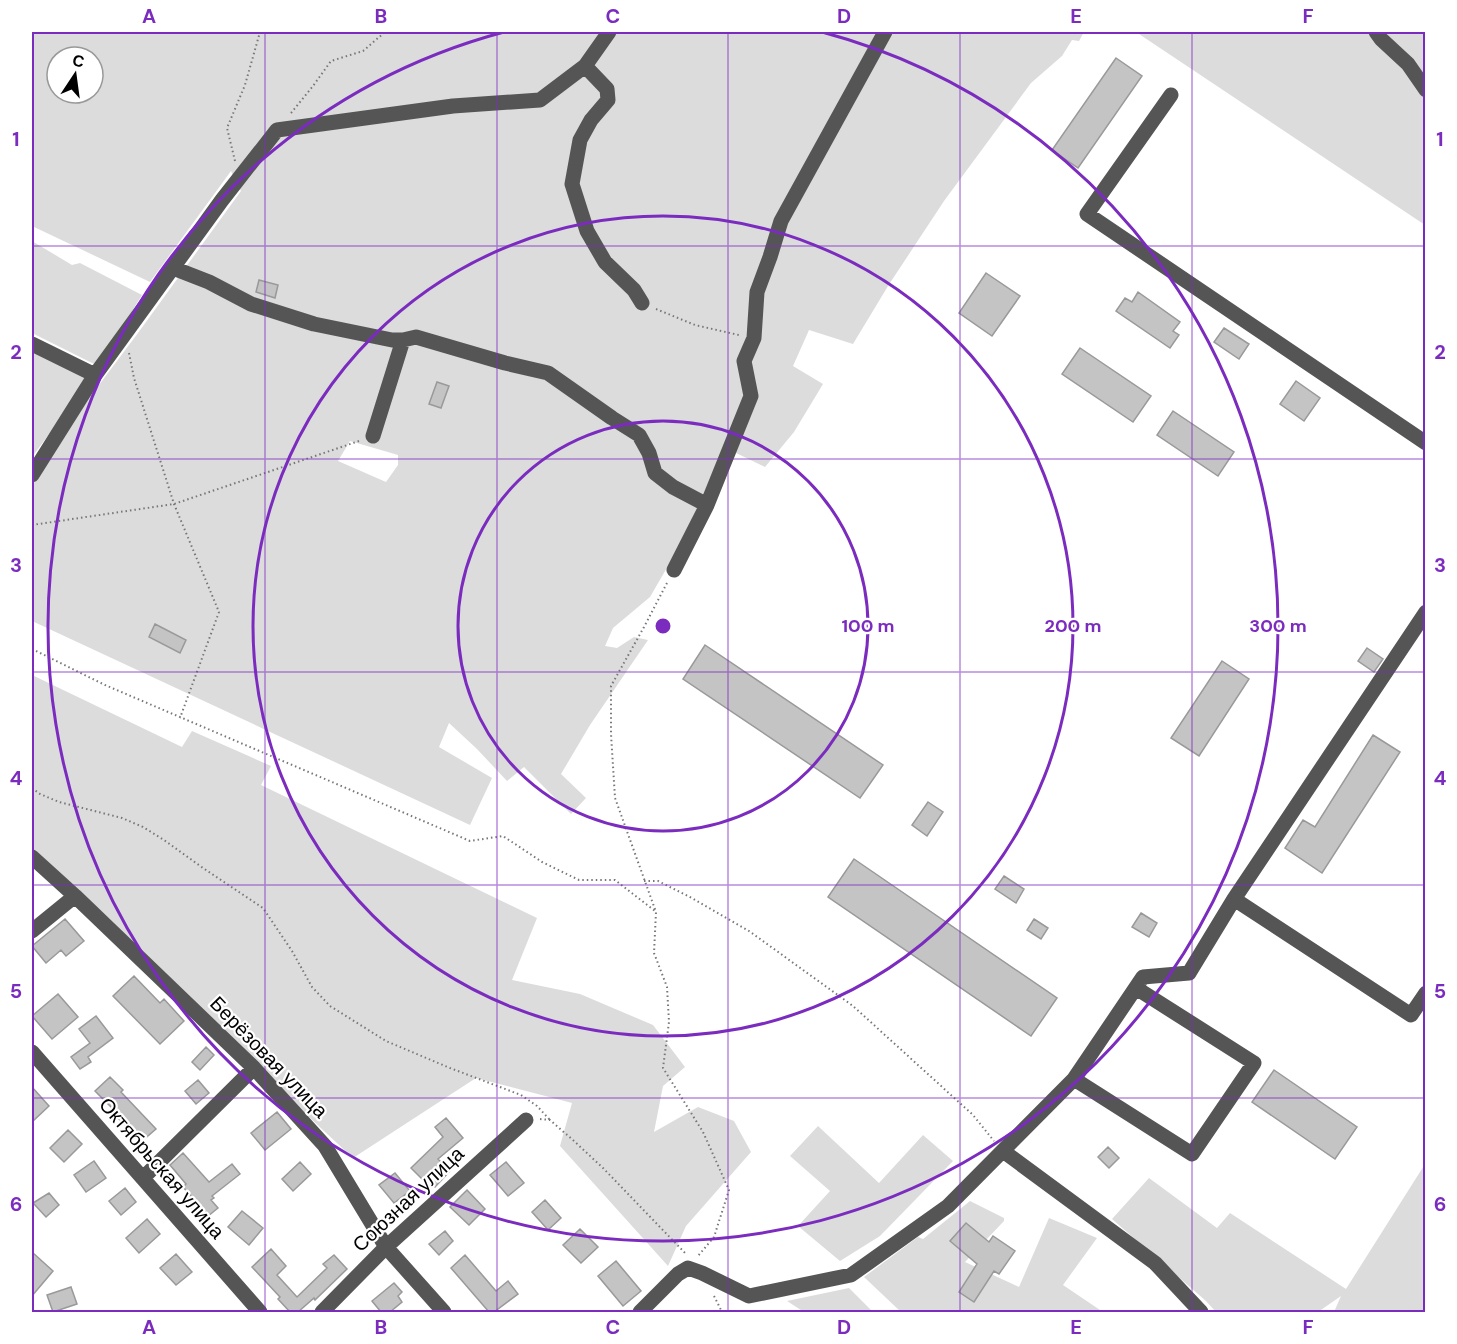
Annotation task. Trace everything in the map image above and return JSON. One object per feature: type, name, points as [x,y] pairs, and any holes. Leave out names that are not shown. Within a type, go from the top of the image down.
[{"type":"street","points":[[32,476],[95,375],[222,200],[277,130],[453,106],[540,100],[585,66],[609,32]]},
{"type":"street","points":[[674,570],[707,505],[751,396],[744,361],[754,338],[757,292],[781,221],[885,32]]},
{"type":"street","points":[[1376,32],[1408,64],[1425,90]]},
{"type":"street","points":[[585,66],[607,89],[608,100],[591,120],[580,140],[572,184],[587,231],[605,262],[634,290],[642,303]]},
{"type":"street","points":[[1171,95],[1087,214],[1425,443]]},
{"type":"street","points":[[172,268],[209,282],[251,304],[314,324],[392,340],[416,337],[548,373],[639,435],[649,453],[655,473],[707,505]]},
{"type":"street","points":[[372,436],[403,340]]},
{"type":"street","points":[[32,344],[95,375]]},
{"type":"street","points":[[640,1312],[678,1274],[694,1268],[749,1296],[851,1275],[948,1206],[1074,1079],[1143,977],[1189,973],[1234,899],[1425,612]]},
{"type":"street","name":"Берёзовая улица","points":[[32,857],[254,1068],[325,1146],[386,1247],[444,1312]]},
{"type":"street","points":[[32,931],[75,896]]},
{"type":"street","points":[[1234,899],[1411,1015],[1425,993]]},
{"type":"street","points":[[1074,1079],[1192,1154],[1254,1063],[1136,988]]},
{"type":"street","name":"Октябрьская улица","points":[[32,1052],[260,1312]]},
{"type":"street","points":[[143,1178],[254,1068]]},
{"type":"street","name":"Союзная улица","points":[[322,1312],[386,1247],[525,1120]]},
{"type":"street","points":[[1003,1151],[1155,1263],[1201,1312]]},
{"type":"path","points":[[240,178],[227,128],[245,85],[261,32]]},
{"type":"path","points":[[277,130],[331,61],[363,51],[385,32]]},
{"type":"path","points":[[642,303],[694,325],[754,338]]},
{"type":"path","points":[[125,334],[134,378],[174,504],[219,612],[180,718]]},
{"type":"path","points":[[32,525],[174,504],[372,436]]},
{"type":"path","points":[[674,570],[611,686],[611,734],[615,798],[656,912],[654,953],[667,987],[669,1023],[663,1068],[703,1132],[729,1190],[714,1237],[694,1268]]},
{"type":"path","points":[[32,649],[180,718],[470,841],[503,836],[542,862],[579,879],[615,880],[656,912]]},
{"type":"path","points":[[32,788],[60,802],[122,818],[165,840],[263,908],[292,951],[312,987],[330,1006],[386,1041],[441,1065],[522,1095],[537,1106],[603,1168],[694,1268],[722,1312]]},
{"type":"path","points":[[645,881],[658,881],[749,931],[854,1006],[973,1115],[1003,1151]]},
{"type":"path","points":[[525,1120],[540,1118],[550,1120]]},
{"type":"shaded area","points":[[32,32],[1084,32],[1079,41],[1072,40],[1062,56],[1031,83],[944,201],[853,344],[809,330],[793,366],[823,384],[794,432],[765,467],[734,452],[650,597],[613,628],[605,646],[617,648],[634,637],[648,640],[590,725],[561,774],[586,798],[571,814],[524,767],[507,781],[449,723],[439,747],[492,778],[470,825],[32,621],[32,474],[241,191],[231,171],[150,282],[32,226]],"holes":[[[350,441],[398,455],[398,465],[386,482],[338,461]]]},
{"type":"shaded area","points":[[1136,32],[1425,32],[1425,225]]},
{"type":"shaded area","points":[[32,241],[72,265],[80,263],[142,295],[98,366],[32,333]]},
{"type":"shaded area","points":[[32,350],[90,379],[32,457]]},
{"type":"shaded area","points":[[32,675],[182,747],[192,731],[271,766],[261,785],[537,918],[512,980],[580,994],[653,1025],[685,1067],[663,1086],[654,1132],[698,1107],[734,1121],[751,1152],[686,1226],[668,1266],[560,1146],[572,1103],[476,1078],[353,1158],[32,859]]},
{"type":"shaded area","points":[[818,1126],[879,1183],[923,1135],[953,1161],[880,1236],[840,1261],[798,1226],[830,1191],[790,1156]]},
{"type":"shaded area","points":[[1425,1164],[1425,1312],[1334,1312],[1341,1296],[1318,1312],[1216,1312],[1112,1219],[1149,1178],[1217,1228],[1230,1213],[1346,1289]]},
{"type":"shaded area","points":[[970,1201],[1004,1218],[1004,1221],[965,1262],[1019,1287],[1049,1218],[1097,1238],[1063,1285],[1103,1312],[901,1312],[864,1277],[918,1237],[923,1239]]},
{"type":"shaded area","points":[[849,1288],[873,1312],[804,1312],[787,1301]]},
{"type":"building","points":[[1116,58],[1142,76],[1078,168],[1052,150]]},
{"type":"building","points":[[986,273],[1020,296],[992,336],[959,313]]},
{"type":"building","points":[[259,280],[278,285],[275,298],[256,292]]},
{"type":"building","points":[[1138,292],[1180,322],[1173,331],[1179,335],[1170,348],[1116,311],[1125,298],[1132,302]]},
{"type":"building","points":[[1224,328],[1249,344],[1239,359],[1214,342]]},
{"type":"building","points":[[1080,348],[1151,396],[1133,422],[1062,374]]},
{"type":"building","points":[[1296,381],[1320,398],[1304,421],[1280,404]]},
{"type":"building","points":[[437,382],[449,386],[441,408],[429,404]]},
{"type":"building","points":[[1173,411],[1234,452],[1218,476],[1157,435]]},
{"type":"building","points":[[155,624],[186,640],[180,653],[149,637]]},
{"type":"building","points":[[705,645],[883,765],[860,798],[683,679]]},
{"type":"building","points":[[1367,648],[1383,659],[1374,672],[1358,661]]},
{"type":"building","points":[[1222,661],[1249,679],[1199,756],[1171,738]]},
{"type":"building","points":[[1373,735],[1400,752],[1322,873],[1285,848],[1303,820],[1315,827]]},
{"type":"building","points":[[928,802],[943,812],[927,836],[912,825]]},
{"type":"building","points":[[854,859],[1057,998],[1031,1036],[828,897]]},
{"type":"building","points":[[1004,876],[1024,889],[1016,903],[995,889]]},
{"type":"building","points":[[1141,913],[1157,923],[1149,937],[1132,927]]},
{"type":"building","points":[[65,919],[84,941],[66,956],[61,950],[46,963],[32,946]]},
{"type":"building","points":[[1034,919],[1048,928],[1041,939],[1027,930]]},
{"type":"building","points":[[134,976],[160,1003],[164,999],[184,1021],[160,1044],[113,996]]},
{"type":"building","points":[[58,994],[78,1017],[52,1039],[32,1016]]},
{"type":"building","points":[[96,1016],[113,1038],[88,1057],[91,1062],[80,1069],[71,1057],[90,1043],[79,1029]]},
{"type":"building","points":[[206,1047],[214,1055],[200,1070],[192,1062]]},
{"type":"building","points":[[1274,1070],[1357,1127],[1335,1159],[1252,1102]]},
{"type":"building","points":[[110,1077],[156,1129],[141,1142],[118,1118],[120,1116],[95,1091]]},
{"type":"building","points":[[198,1080],[209,1093],[196,1104],[185,1091]]},
{"type":"building","points":[[32,1087],[49,1106],[32,1122]]},
{"type":"building","points":[[277,1112],[291,1129],[265,1150],[251,1133]]},
{"type":"building","points":[[446,1118],[463,1138],[438,1159],[450,1171],[435,1187],[426,1179],[424,1181],[411,1168],[443,1137],[435,1127]]},
{"type":"building","points":[[68,1130],[82,1144],[64,1162],[50,1148]]},
{"type":"building","points":[[1108,1147],[1119,1158],[1109,1168],[1098,1157]]},
{"type":"building","points":[[183,1153],[209,1182],[232,1164],[240,1174],[212,1196],[214,1198],[211,1200],[218,1208],[202,1221],[185,1201],[191,1196],[183,1187],[186,1184],[170,1165]]},
{"type":"building","points":[[94,1161],[106,1178],[86,1192],[74,1175]]},
{"type":"building","points":[[300,1162],[311,1174],[293,1191],[282,1179]]},
{"type":"building","points":[[506,1162],[524,1183],[508,1196],[490,1175]]},
{"type":"building","points":[[395,1173],[410,1191],[394,1203],[379,1185]]},
{"type":"building","points":[[125,1188],[136,1202],[121,1215],[109,1201]]},
{"type":"building","points":[[467,1190],[485,1209],[469,1225],[450,1207]]},
{"type":"building","points":[[49,1193],[59,1205],[46,1217],[33,1203]]},
{"type":"building","points":[[545,1200],[561,1218],[548,1230],[532,1212]]},
{"type":"building","points":[[242,1211],[263,1228],[249,1245],[228,1227]]},
{"type":"building","points":[[147,1219],[160,1234],[139,1253],[126,1238]]},
{"type":"building","points":[[966,1223],[989,1242],[993,1236],[1015,1251],[999,1274],[994,1271],[974,1302],[959,1292],[977,1264],[950,1241]]},
{"type":"building","points":[[580,1229],[598,1247],[581,1263],[563,1245]]},
{"type":"building","points":[[445,1231],[453,1241],[439,1255],[429,1244]]},
{"type":"building","points":[[271,1249],[286,1266],[277,1275],[297,1297],[327,1268],[323,1264],[334,1255],[347,1269],[315,1300],[314,1298],[298,1312],[290,1312],[278,1299],[280,1297],[252,1267]]},
{"type":"building","points":[[32,1252],[53,1271],[32,1296]]},
{"type":"building","points":[[176,1254],[192,1272],[176,1285],[160,1268]]},
{"type":"building","points":[[465,1255],[496,1291],[508,1281],[518,1294],[494,1312],[489,1312],[451,1268]]},
{"type":"building","points":[[616,1261],[641,1291],[623,1306],[598,1276]]},
{"type":"building","points":[[394,1283],[402,1292],[398,1296],[402,1302],[390,1312],[381,1312],[372,1301]]},
{"type":"building","points":[[71,1287],[77,1304],[53,1312],[47,1295]]}]
